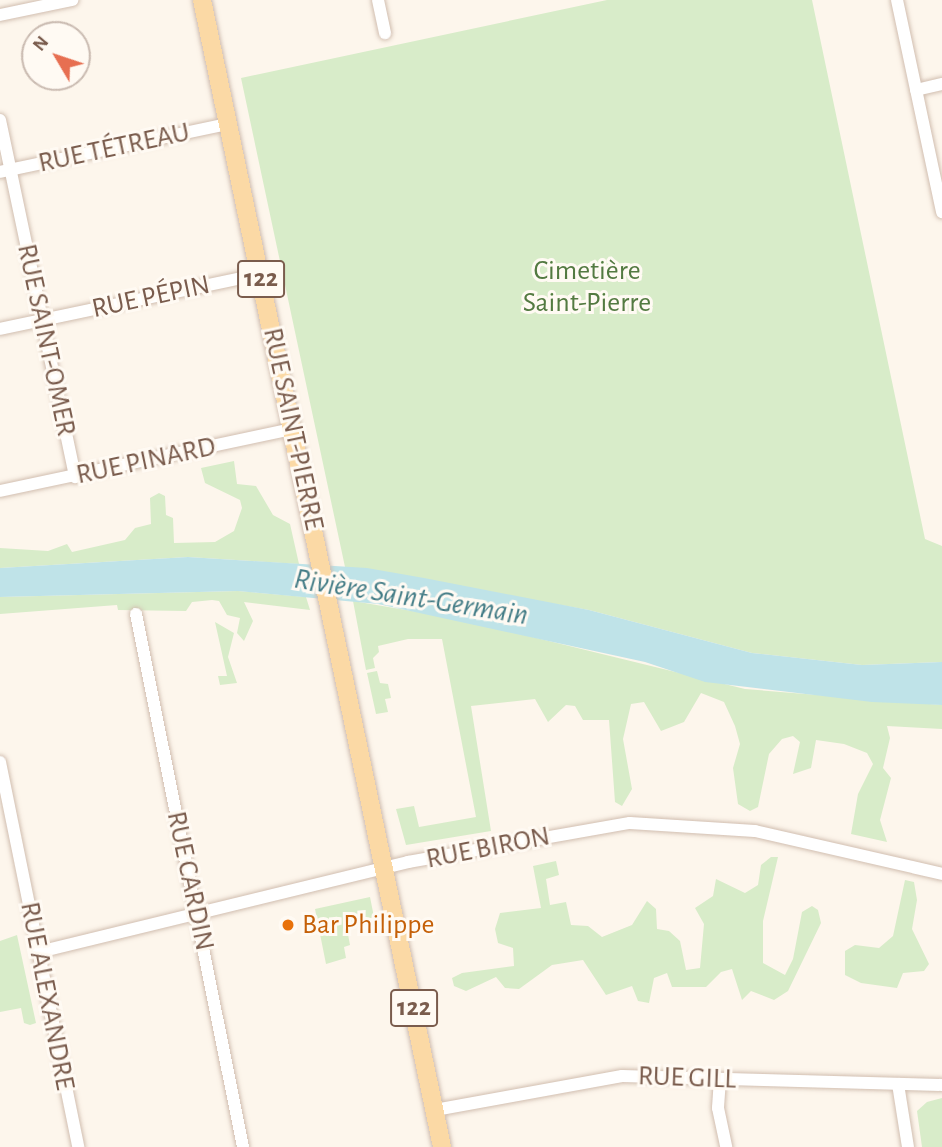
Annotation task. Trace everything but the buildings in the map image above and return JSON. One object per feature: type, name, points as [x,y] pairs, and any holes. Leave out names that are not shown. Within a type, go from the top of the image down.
[{"type":"main road","name":"RUE SAINT-PIERRE","points":[[202,0],[387,869],[442,1147]]},
{"type":"street","points":[[0,15],[72,0]]},
{"type":"street","points":[[379,0],[386,33]]},
{"type":"street","points":[[897,0],[942,212]]},
{"type":"street","points":[[916,90],[942,84]]},
{"type":"street","name":"RUE SAINT-OMER","points":[[0,120],[5,171],[42,320],[75,477]]},
{"type":"street","name":"RUE TÉTREAU","points":[[5,171],[228,124]]},
{"type":"street","name":"RUE PÉPIN","points":[[0,329],[260,274]]},
{"type":"street","name":"RUE PINARD","points":[[0,491],[292,429]]},
{"type":"street","name":"RUE CARDIN","points":[[135,614],[243,1147]]},
{"type":"street","name":"RUE ALEXANDRE","points":[[0,762],[78,1147]]},
{"type":"street","name":"RUE BIRON","points":[[39,952],[387,869],[596,828],[666,822],[776,835],[942,874]]},
{"type":"street","name":"RUE GILL","points":[[435,1111],[611,1077],[942,1085]]},
{"type":"street","points":[[720,1079],[718,1108],[726,1147]]},
{"type":"street","points":[[898,1084],[908,1147]]},
{"type":"green space","name":"Cimetière Saint-Pierre","points":[[607,0],[812,0],[925,539],[942,546],[942,662],[862,665],[752,653],[589,610],[345,567],[241,78]]},
{"type":"green space","points":[[234,461],[237,484],[256,486],[273,515],[290,524],[299,564],[188,557],[0,568],[0,548],[48,551],[67,544],[72,552],[125,540],[135,528],[151,524],[150,498],[159,493],[165,496],[166,515],[173,518],[174,543],[215,542],[234,531],[242,508],[240,500],[205,483],[201,468]]},
{"type":"green space","points":[[238,591],[306,597],[310,610],[244,602],[253,621],[244,641],[237,633],[240,618],[227,615],[219,601],[212,600],[192,602],[186,611],[118,610],[117,605],[0,614],[0,597]]},
{"type":"green space","points":[[353,601],[459,619],[745,689],[942,705],[942,729],[887,726],[890,738],[883,768],[891,778],[880,820],[887,842],[851,834],[858,794],[873,764],[867,753],[844,744],[816,740],[811,768],[793,774],[800,742],[793,736],[782,739],[769,754],[758,807],[750,811],[738,804],[733,768],[740,744],[735,726],[724,702],[701,693],[684,722],[661,731],[644,702],[631,704],[623,739],[632,789],[622,806],[615,802],[609,720],[583,720],[575,706],[566,705],[548,722],[535,699],[471,706],[491,831],[406,845],[396,809],[414,806],[419,827],[476,817],[442,639],[408,639],[378,646],[379,652],[373,658],[375,668],[366,670]]},
{"type":"green space","points":[[215,622],[234,633],[228,657],[237,683],[220,685],[218,676],[227,676]]},
{"type":"green space","points":[[377,671],[380,683],[388,684],[391,698],[385,699],[388,712],[376,714],[367,673]]},
{"type":"green space","points":[[771,857],[778,857],[763,921],[763,963],[785,975],[793,959],[802,912],[812,906],[818,910],[821,923],[788,991],[774,1000],[751,991],[742,1000],[732,969],[721,972],[706,987],[672,987],[667,973],[654,978],[649,1003],[638,1001],[632,986],[606,995],[583,960],[552,965],[519,989],[505,988],[496,977],[466,991],[454,986],[452,978],[462,973],[514,966],[513,948],[498,943],[495,929],[500,913],[541,908],[533,866],[556,861],[559,875],[546,879],[550,905],[566,902],[571,925],[588,926],[602,937],[632,925],[647,901],[656,909],[657,929],[669,931],[680,941],[686,970],[700,968],[704,924],[695,908],[713,896],[716,879],[745,893],[758,885],[761,865]]},
{"type":"green space","points":[[905,880],[914,882],[917,900],[912,929],[929,964],[924,971],[903,973],[897,988],[861,983],[845,975],[845,951],[855,945],[879,948],[893,936]]},
{"type":"green space","points":[[370,897],[374,917],[346,924],[350,945],[344,947],[346,958],[326,964],[315,909]]},
{"type":"green space","points":[[17,935],[36,1023],[30,1025],[24,1023],[21,1008],[0,1012],[0,941]]},
{"type":"green space","points":[[942,1098],[942,1147],[922,1147],[917,1111],[927,1102]]},
{"type":"water","name":"Rivière Saint-Germain","points":[[188,557],[367,568],[589,610],[752,653],[862,665],[942,662],[942,705],[872,702],[705,682],[645,662],[378,604],[238,591],[0,597],[0,568]]},
{"type":"place","name":"Bar Philippe","points":[[288,925]]}]
